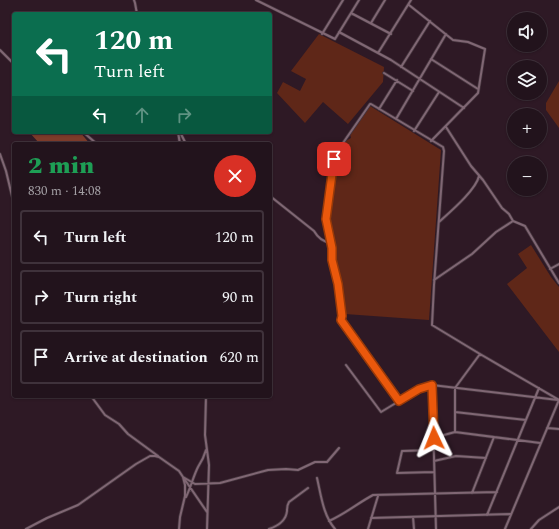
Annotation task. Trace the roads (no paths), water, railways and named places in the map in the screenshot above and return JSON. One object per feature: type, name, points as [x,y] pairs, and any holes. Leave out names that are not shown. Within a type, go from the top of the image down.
[{"type":"street","points":[[134,0],[136,3],[137,12]]},
{"type":"street","points":[[256,0],[322,34],[335,39],[359,0]]},
{"type":"street","points":[[322,34],[343,0]]},
{"type":"street","points":[[371,23],[386,0]]},
{"type":"street","points":[[378,53],[411,0]]},
{"type":"street","points":[[409,5],[453,40],[468,42],[485,49],[478,94],[431,141]]},
{"type":"street","points":[[351,12],[391,34]]},
{"type":"street","points":[[401,67],[430,21]]},
{"type":"street","points":[[339,32],[378,53],[464,108]]},
{"type":"street","points":[[396,119],[446,34]]},
{"type":"street","points":[[0,50],[12,62]]},
{"type":"street","points":[[432,59],[478,89]]},
{"type":"street","points":[[384,73],[413,91]]},
{"type":"street","points":[[379,109],[397,80]]},
{"type":"street","points":[[414,131],[439,92]]},
{"type":"street","points":[[399,401],[341,320],[342,316],[338,284],[332,260],[331,243],[326,219],[336,153],[370,104],[443,147],[444,151],[432,325],[559,400]]},
{"type":"street","points":[[445,127],[470,166],[502,208],[509,214],[513,221],[525,226],[559,283]]},
{"type":"street","points":[[85,134],[95,142]]},
{"type":"street","points":[[0,154],[12,196]]},
{"type":"street","points":[[438,223],[472,188],[479,176]]},
{"type":"street","points":[[272,198],[314,231],[320,239],[326,243],[331,243]]},
{"type":"street","points":[[434,280],[472,254],[496,232],[513,221]]},
{"type":"street","points":[[550,269],[559,264]]},
{"type":"street","points":[[455,432],[455,388],[480,354]]},
{"type":"street","points":[[346,365],[381,412],[419,389],[432,385],[559,400]]},
{"type":"street","points":[[432,385],[436,529]]},
{"type":"street","points":[[487,515],[539,388]]},
{"type":"street","points":[[92,398],[105,415],[119,424],[128,434],[179,471],[208,512]]},
{"type":"street","points":[[206,398],[206,449],[209,465],[207,529]]},
{"type":"street","points":[[505,529],[559,400]]},
{"type":"street","points":[[455,412],[526,420]]},
{"type":"street","points":[[547,428],[559,429]]},
{"type":"street","points":[[434,438],[455,432],[540,443]]},
{"type":"street","points":[[472,492],[494,437]]},
{"type":"street","points":[[183,477],[193,482],[209,484],[226,482],[268,470],[298,470],[314,462],[327,462],[339,448]]},
{"type":"street","points":[[183,501],[191,488],[198,468],[204,458],[206,449]]},
{"type":"street","points":[[434,450],[402,451],[397,473],[434,472]]},
{"type":"street","points":[[26,529],[78,505],[136,464],[150,456],[160,457]]},
{"type":"street","points":[[434,461],[456,456],[486,458]]},
{"type":"street","points":[[179,529],[185,485],[183,477]]},
{"type":"street","points":[[317,478],[325,511],[329,521],[335,529]]},
{"type":"street","points":[[269,529],[282,522],[285,517],[287,504],[308,488]]},
{"type":"street","points":[[329,521],[342,515],[359,502],[373,495],[497,492]]},
{"type":"street","points":[[368,529],[378,495]]},
{"type":"street","points":[[531,529],[539,520],[559,507]]},
{"type":"street","points":[[372,518],[511,514]]},
{"type":"street","points":[[413,517],[414,529]]}]
